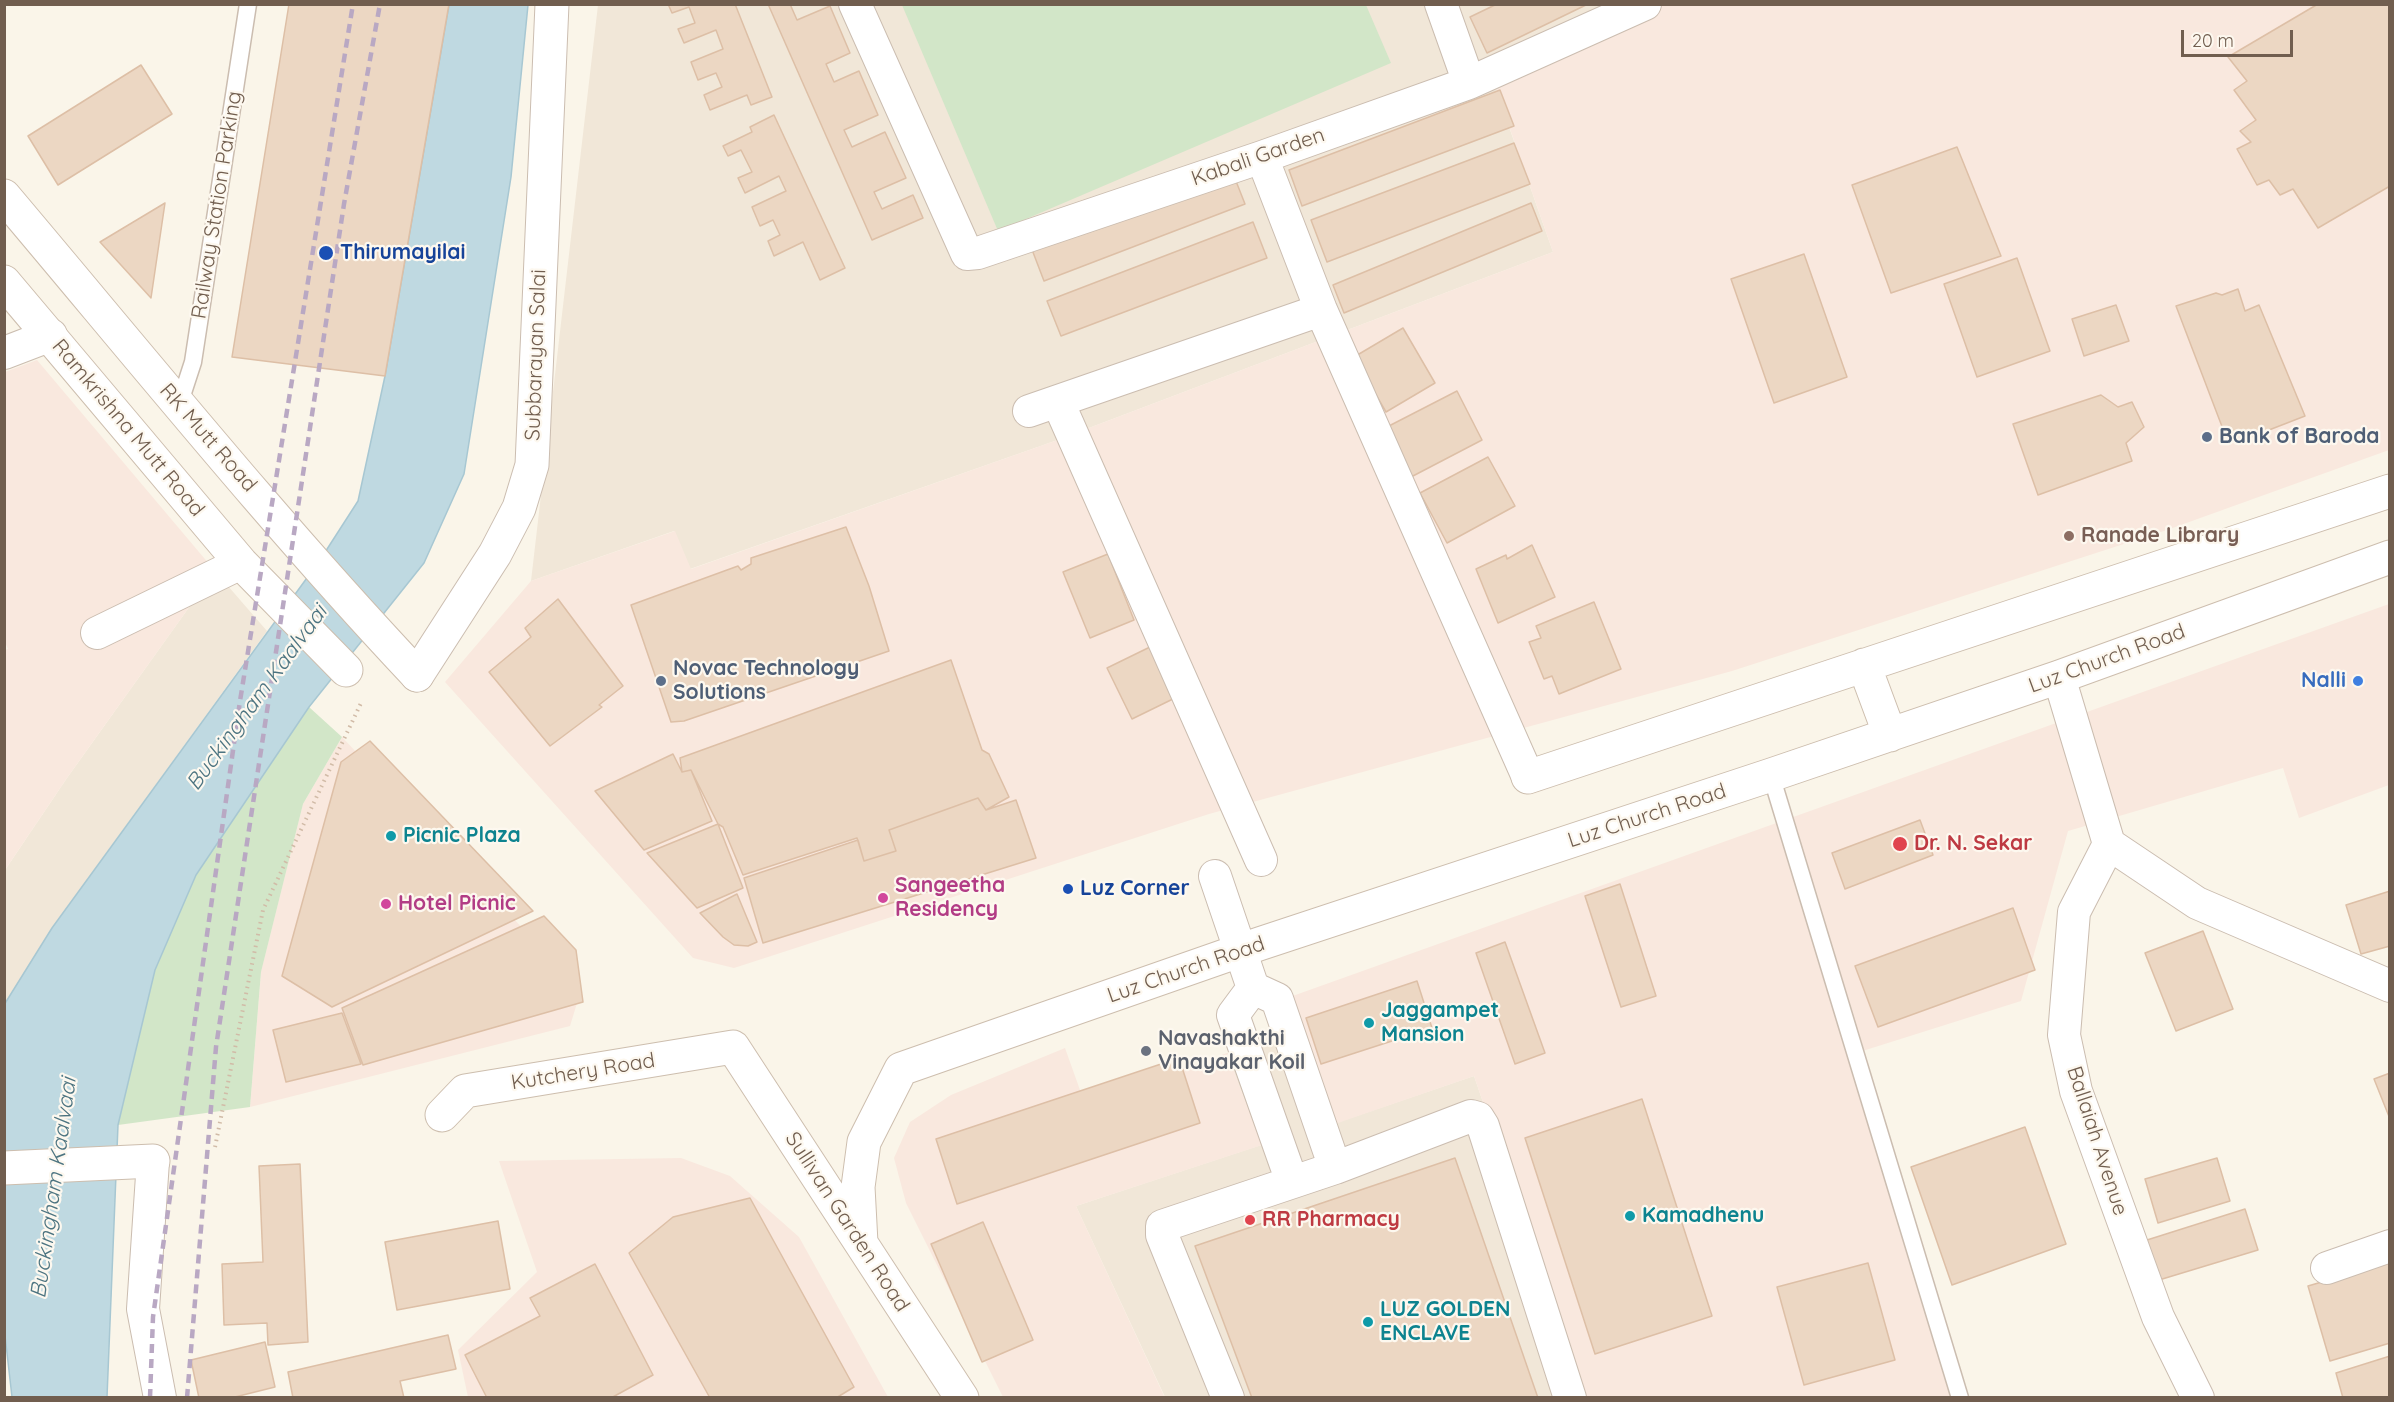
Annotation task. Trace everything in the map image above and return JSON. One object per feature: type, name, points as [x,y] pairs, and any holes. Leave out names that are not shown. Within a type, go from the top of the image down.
[{"type":"main road","name":"Subbarayan Salai","points":[[417,675],[495,554],[519,508],[532,465],[552,4]]},
{"type":"main road","name":"RK Mutt Road","points":[[4,196],[179,405],[376,632],[417,675]]},
{"type":"main road","name":"Ramkrishna Mutt Road","points":[[4,282],[247,568]]},
{"type":"main road","points":[[1528,777],[2390,491]]},
{"type":"main road","name":"Luz Church Road","points":[[861,1243],[858,1187],[864,1142],[902,1069],[1242,951],[2059,677],[2390,557]]},
{"type":"main road","points":[[247,568],[357,681]]},
{"type":"main road","points":[[1864,665],[1890,735]]},
{"type":"main road","name":"Kutchery Road","points":[[442,1115],[465,1091],[733,1047]]},
{"type":"main road","name":"Sullivan Garden Road","points":[[733,1047],[962,1398]]},
{"type":"main road","points":[[4,1168],[153,1161]]},
{"type":"street","name":"Kabali Garden","points":[[855,4],[968,254],[978,253],[1262,157],[1469,83],[1645,4]]},
{"type":"street","points":[[1449,7],[1469,83]]},
{"type":"street","points":[[1262,157],[1321,310],[1528,777]]},
{"type":"street","points":[[1261,860],[1043,406],[1321,310]]},
{"type":"street","points":[[4,352],[51,335]]},
{"type":"street","points":[[97,633],[247,568]]},
{"type":"street","points":[[2059,677],[2109,844],[2197,903],[2390,986]]},
{"type":"street","name":"Ballaiah Avenue","points":[[2109,844],[2074,912],[2064,1035],[2076,1091],[2158,1317],[2198,1398]]},
{"type":"street","points":[[1215,876],[1253,988],[1277,999],[1335,1168]]},
{"type":"street","points":[[1253,988],[1233,1015],[1292,1182]]},
{"type":"street","points":[[1228,1398],[1162,1235],[1162,1226],[1335,1168],[1471,1116],[1478,1118],[1483,1126],[1570,1398]]},
{"type":"street","points":[[153,1161],[143,1309],[160,1398]]},
{"type":"street","points":[[2327,1268],[2390,1246]]},
{"type":"lane","name":"Railway Station Parking","points":[[179,405],[193,362],[248,4]]},
{"type":"lane","points":[[1771,775],[1960,1398]]},
{"type":"path","points":[[215,1147],[263,910],[357,681]]},
{"type":"shaded area","points":[[598,5],[1643,5],[1489,70],[1553,252],[1052,442],[690,569],[674,531],[531,581]]},
{"type":"shaded area","points":[[1643,5],[2389,5],[2389,450],[2167,530],[1732,671],[1209,814],[734,968],[693,958],[445,682],[531,581],[675,531],[691,569],[1052,442],[1553,252],[1489,69]]},
{"type":"shaded area","points":[[37,360],[215,571],[67,778],[5,870],[4,650],[8,649],[4,640],[5,372]]},
{"type":"shaded area","points":[[215,571],[267,631],[52,928],[5,1005],[5,870],[67,778]]},
{"type":"shaded area","points":[[2389,604],[2389,785],[2299,818],[2283,768],[2068,831],[2021,1001],[1853,1054],[1960,1397],[1584,1397],[1474,1076],[1332,1125],[1287,998]]},
{"type":"shaded area","points":[[342,737],[581,990],[570,1026],[250,1107],[261,972],[303,804]]},
{"type":"shaded area","name":"LUZ GOLDEN ENCLAVE","points":[[1296,1026],[1333,1124],[1474,1076],[1584,1397],[1165,1397],[1076,1206],[1261,1145],[1227,1053]]},
{"type":"shaded area","points":[[1065,1048],[1085,1104],[1227,1053],[1262,1145],[1076,1206],[1165,1398],[1003,1397],[906,1203],[894,1158],[910,1122],[951,1095]]},
{"type":"shaded area","points":[[681,1158],[730,1176],[799,1237],[888,1397],[468,1397],[458,1350],[537,1272],[499,1161]]},
{"type":"green space","points":[[902,5],[1366,5],[1391,63],[998,231]]},
{"type":"green space","points":[[309,707],[342,737],[303,804],[261,972],[250,1107],[118,1125],[155,970],[196,875]]},
{"type":"water","name":"Buckingham Kaalvaai","points":[[449,5],[528,5],[511,177],[464,474],[424,563],[309,707],[196,875],[155,970],[118,1125],[107,1397],[12,1397],[4,1327],[4,1005],[52,928],[320,560],[358,501],[385,376]]},
{"type":"building","points":[[289,4],[449,4],[385,376],[232,357]]},
{"type":"building","points":[[668,4],[735,4],[772,97],[751,105],[747,95],[710,110],[704,95],[722,87],[716,73],[698,80],[691,62],[723,49],[716,30],[684,43],[678,29],[695,23],[689,7],[672,13]]},
{"type":"building","points":[[768,4],[790,4],[797,20],[830,6],[850,53],[826,64],[834,82],[859,71],[878,115],[844,130],[852,147],[885,132],[906,178],[874,192],[882,209],[913,195],[923,218],[872,240]]},
{"type":"building","points":[[1497,4],[1588,4],[1487,53],[1470,17]]},
{"type":"building","points":[[2318,4],[2390,4],[2390,186],[2318,228],[2293,189],[2280,195],[2269,180],[2257,185],[2237,149],[2251,142],[2240,131],[2256,120],[2234,90],[2247,81],[2228,57]]},
{"type":"building","points":[[141,65],[172,114],[58,185],[28,136]]},
{"type":"building","points":[[1500,90],[1514,126],[1302,206],[1289,170]]},
{"type":"building","points":[[774,115],[845,268],[820,280],[803,242],[774,256],[768,241],[780,235],[773,220],[760,226],[752,207],[786,191],[779,176],[745,193],[738,178],[752,172],[741,150],[728,156],[723,146],[752,132],[750,127]]},
{"type":"building","points":[[1514,143],[1530,184],[1327,262],[1311,220]]},
{"type":"building","points":[[1957,147],[2001,256],[1891,293],[1852,185]]},
{"type":"building","points":[[1232,171],[1245,204],[1044,281],[1031,247]]},
{"type":"building","points":[[165,203],[151,298],[100,242]]},
{"type":"building","points":[[1531,203],[1542,231],[1344,313],[1333,285]]},
{"type":"building","points":[[1253,222],[1267,258],[1061,336],[1047,301]]},
{"type":"building","points":[[1804,254],[1847,377],[1774,403],[1731,279]]},
{"type":"building","points":[[2017,258],[2050,351],[1977,377],[1944,284]]},
{"type":"building","points":[[2238,289],[2245,311],[2259,305],[2305,416],[2251,437],[2247,431],[2226,437],[2176,306],[2216,293],[2222,295]]},
{"type":"building","points":[[2116,305],[2129,341],[2084,356],[2072,319]]},
{"type":"building","points":[[1403,328],[1435,383],[1386,412],[1354,357]]},
{"type":"building","points":[[1457,391],[1482,440],[1411,477],[1385,428]]},
{"type":"building","points":[[2101,395],[2118,407],[2132,402],[2144,427],[2126,443],[2132,461],[2038,495],[2013,424]]},
{"type":"building","points":[[1488,457],[1515,506],[1447,543],[1420,493]]},
{"type":"building","points":[[846,527],[869,586],[889,651],[684,721],[671,722],[631,605],[738,566],[741,570],[751,564],[751,558]]},
{"type":"building","points":[[1532,545],[1555,597],[1498,623],[1476,569],[1506,555],[1507,559]]},
{"type":"building","points":[[1108,554],[1134,620],[1090,638],[1063,572]]},
{"type":"building","points":[[558,599],[623,686],[599,705],[602,707],[550,746],[489,672],[531,637],[525,628]]},
{"type":"building","points":[[1594,602],[1621,669],[1559,694],[1552,676],[1544,679],[1529,642],[1541,638],[1536,626]]},
{"type":"building","points":[[1152,646],[1177,697],[1132,719],[1107,668]]},
{"type":"building","points":[[951,660],[982,750],[989,754],[1009,797],[986,810],[978,798],[889,830],[896,851],[864,861],[857,838],[743,875],[723,827],[718,824],[691,770],[682,772],[680,758]]},
{"type":"building","name":"Picnic Plaza","points":[[370,741],[533,911],[332,1007],[282,976],[341,762]]},
{"type":"building","points":[[673,754],[682,772],[691,770],[712,821],[644,850],[595,791]]},
{"type":"building","points":[[978,798],[986,810],[1016,800],[1036,858],[763,943],[744,878],[858,840],[864,861],[896,851],[889,830]]},
{"type":"building","points":[[1920,820],[1933,855],[1845,889],[1832,853]]},
{"type":"building","points":[[718,824],[743,888],[697,908],[647,853]]},
{"type":"building","points":[[1620,884],[1656,996],[1621,1007],[1585,896]]},
{"type":"building","points":[[2390,891],[2390,946],[2361,954],[2346,905]]},
{"type":"building","points":[[737,894],[757,942],[748,946],[734,945],[700,913]]},
{"type":"building","points":[[2013,908],[2035,970],[1878,1027],[1855,966]]},
{"type":"building","points":[[544,916],[576,950],[583,1002],[363,1065],[342,1008]]},
{"type":"building","points":[[2203,931],[2233,1009],[2176,1031],[2145,953]]},
{"type":"building","points":[[1505,942],[1545,1053],[1515,1064],[1476,953]]},
{"type":"building","name":"Jaggampet Mansion","points":[[1417,981],[1432,1028],[1321,1064],[1306,1018]]},
{"type":"building","points":[[342,1013],[361,1064],[286,1082],[273,1030]]},
{"type":"building","points":[[1179,1058],[1200,1123],[957,1204],[936,1139]]},
{"type":"building","points":[[2390,1073],[2390,1119],[2374,1079]]},
{"type":"building","points":[[1642,1099],[1712,1316],[1595,1354],[1525,1138]]},
{"type":"building","points":[[2025,1127],[2066,1244],[1952,1285],[1911,1167]]},
{"type":"building","name":"LUZ GOLDEN ENCLAVE","points":[[1455,1158],[1538,1398],[1252,1398],[1195,1246]]},
{"type":"building","points":[[2217,1158],[2230,1201],[2158,1223],[2145,1179]]},
{"type":"building","points":[[300,1164],[308,1342],[268,1345],[267,1323],[224,1325],[222,1264],[263,1262],[259,1166]]},
{"type":"building","points":[[750,1198],[854,1387],[836,1398],[710,1398],[629,1253],[673,1217]]},
{"type":"building","points":[[2245,1209],[2258,1250],[2159,1280],[2147,1240]]},
{"type":"building","points":[[498,1221],[510,1289],[397,1310],[385,1242]]},
{"type":"building","points":[[983,1222],[1033,1340],[982,1362],[931,1244]]},
{"type":"building","points":[[2390,1262],[2390,1343],[2330,1361],[2308,1286]]},
{"type":"building","points":[[1868,1263],[1895,1360],[1804,1385],[1777,1287]]},
{"type":"building","points":[[595,1264],[653,1375],[611,1398],[487,1398],[465,1355],[540,1316],[530,1298]]},
{"type":"building","points":[[448,1335],[456,1369],[400,1381],[404,1398],[293,1398],[288,1372]]},
{"type":"building","points":[[265,1342],[275,1387],[231,1398],[199,1398],[191,1360]]},
{"type":"building","points":[[2390,1356],[2390,1398],[2343,1398],[2336,1373]]},
{"type":"railway","points":[[150,1398],[153,1317],[240,701],[353,4]]},
{"type":"railway","points":[[187,1398],[216,1047],[344,204],[380,4]]},
{"type":"place","name":"Thirumayilai","points":[[326,253]]},
{"type":"place","name":"Bank of Baroda","points":[[2207,437]]},
{"type":"place","name":"Ranade Library","points":[[2069,536]]},
{"type":"place","name":"Novac Technology Solutions","points":[[661,681]]},
{"type":"place","name":"Nalli","points":[[2358,681]]},
{"type":"place","name":"Picnic Plaza","points":[[391,836]]},
{"type":"place","name":"Dr. N. Sekar","points":[[1900,844]]},
{"type":"place","name":"Luz Corner","points":[[1068,889]]},
{"type":"place","name":"Sangeetha Residency","points":[[883,898]]},
{"type":"place","name":"Hotel Picnic","points":[[386,904]]},
{"type":"place","name":"Jaggampet Mansion","points":[[1369,1023]]},
{"type":"place","name":"Navashakthi Vinayakar Koil","points":[[1146,1051]]},
{"type":"place","name":"Kamadhenu","points":[[1630,1216]]},
{"type":"place","name":"RR Pharmacy","points":[[1250,1220]]},
{"type":"place","name":"LUZ GOLDEN ENCLAVE","points":[[1368,1322]]}]
